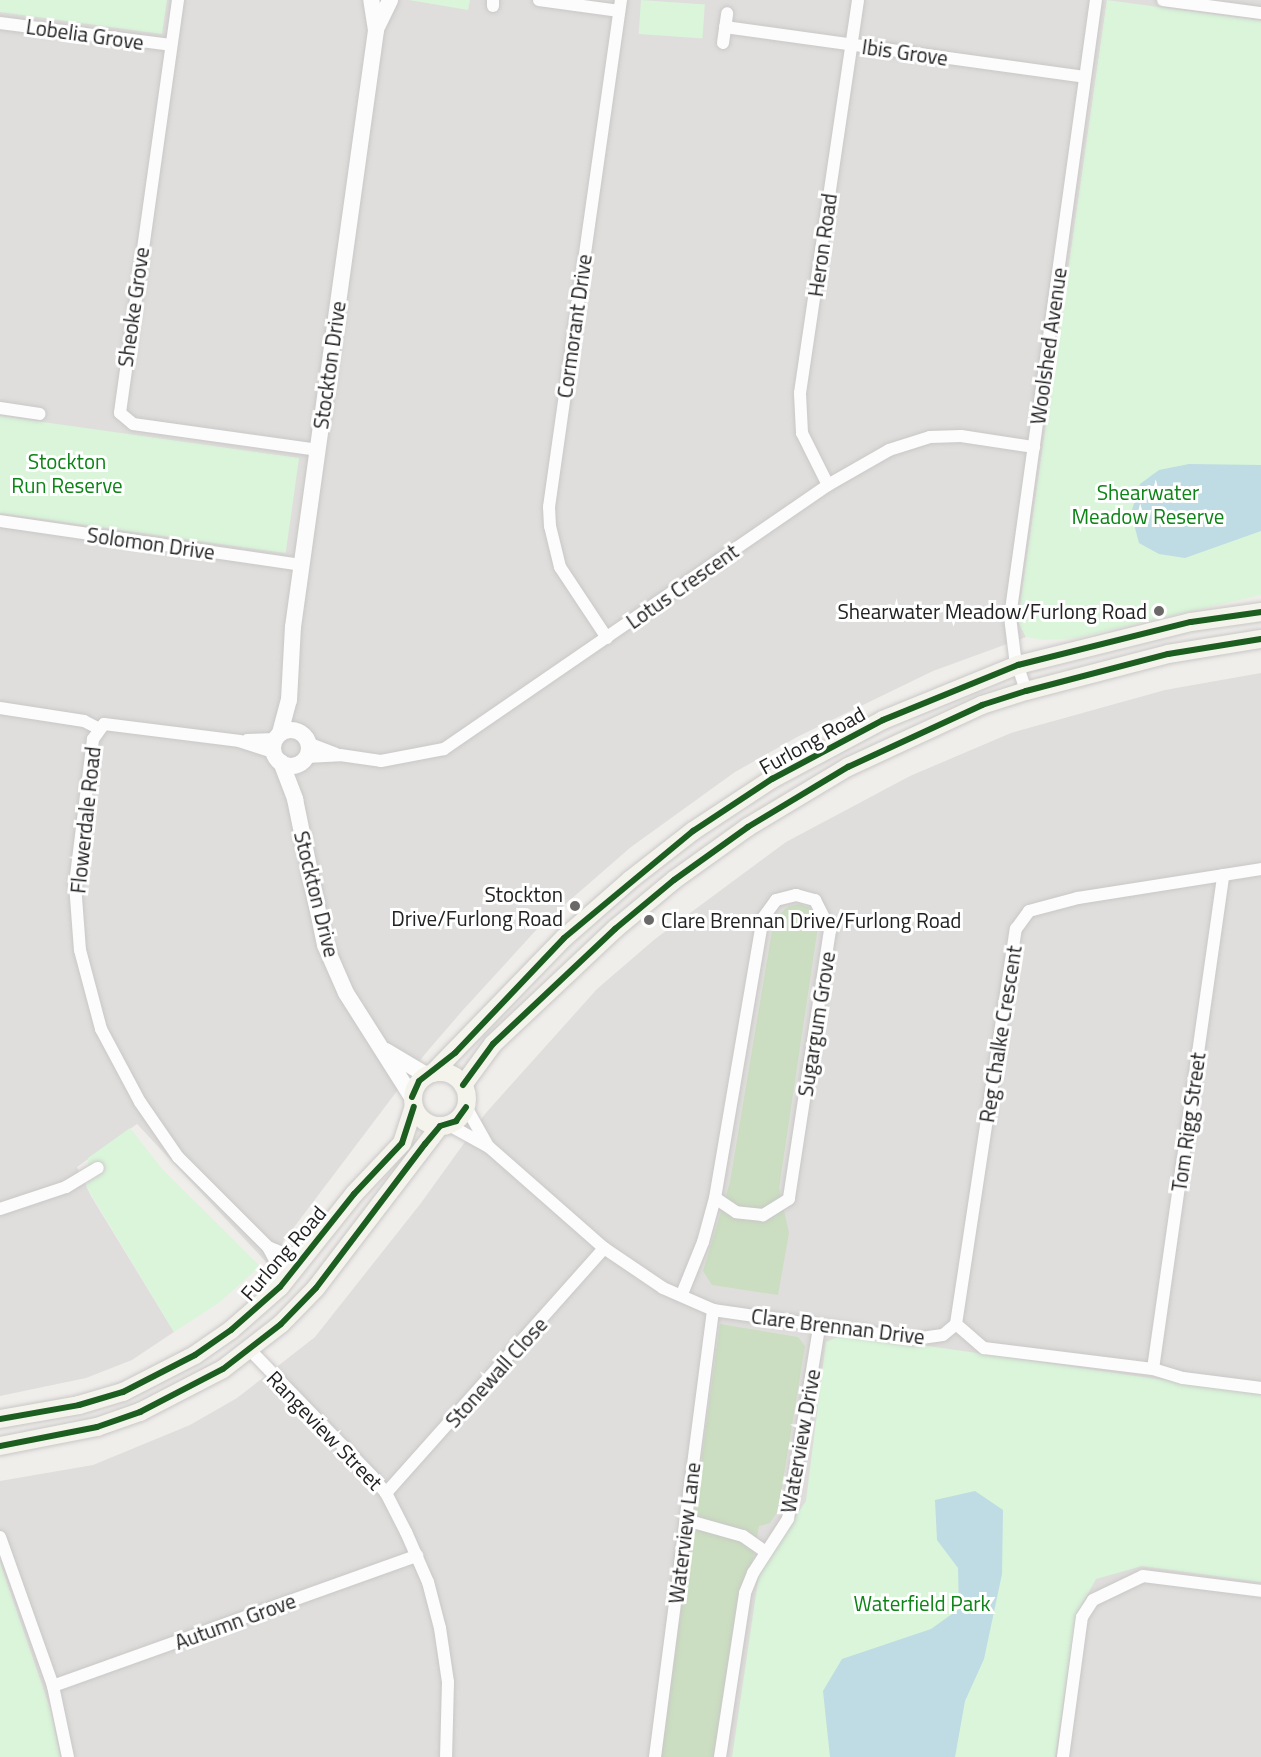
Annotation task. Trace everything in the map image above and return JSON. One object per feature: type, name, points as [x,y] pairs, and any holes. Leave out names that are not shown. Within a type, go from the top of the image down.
[{"type":"main road","name":"Furlong Road","points":[[430,1074],[564,938],[693,831],[772,779],[874,725],[1018,665],[1191,622],[1261,612]]},
{"type":"main road","name":"Furlong Road","points":[[463,1085],[493,1044],[615,929],[718,847],[848,767],[971,710],[1026,690],[1168,654],[1261,639]]},
{"type":"main road","points":[[430,1074],[450,1074],[463,1085],[466,1107],[445,1125],[424,1121],[413,1102],[414,1089],[430,1074]]},
{"type":"main road","name":"Furlong Road","points":[[0,1419],[79,1406],[123,1392],[195,1355],[231,1330],[280,1287],[313,1250],[354,1194],[402,1143],[413,1102]]},
{"type":"main road","name":"Furlong Road","points":[[0,1446],[55,1438],[140,1412],[204,1380],[249,1349],[316,1288],[445,1125]]},
{"type":"main road","points":[[231,1330],[249,1349]]},
{"type":"street","name":"Sheoke Grove","points":[[177,0],[120,413],[133,424],[318,450]]},
{"type":"street","name":"Stockton Drive","points":[[372,0],[376,30],[302,565],[289,700],[278,747],[295,799],[325,945],[346,993],[413,1102]]},
{"type":"street","name":"Stockton Drive","points":[[376,30],[390,0]]},
{"type":"street","points":[[539,0],[620,6]]},
{"type":"street","name":"Heron Road","points":[[828,485],[802,433],[800,393],[858,0]]},
{"type":"street","name":"Woolshed Avenue","points":[[1026,690],[1018,665],[1010,617],[1096,0]]},
{"type":"street","points":[[1162,0],[1261,13]]},
{"type":"street","name":"Cormorant Drive","points":[[608,638],[560,567],[550,526],[549,507],[620,6]]},
{"type":"street","points":[[723,43],[727,14]]},
{"type":"street","name":"Lobelia Grove","points":[[0,23],[171,45]]},
{"type":"street","name":"Ibis Grove","points":[[725,27],[1085,78]]},
{"type":"street","points":[[0,408],[40,414]]},
{"type":"street","name":"Lotus Crescent","points":[[304,748],[381,761],[444,749],[828,485],[889,450],[930,437],[961,436],[1034,447]]},
{"type":"street","name":"Solomon Drive","points":[[0,521],[302,565]]},
{"type":"street","name":"Stockton Drive","points":[[289,700],[304,748],[295,799]]},
{"type":"street","points":[[0,708],[84,721],[98,728]]},
{"type":"street","name":"Flowerdale Road","points":[[278,747],[111,723],[98,728],[91,752],[75,884],[80,950],[95,1011],[140,1102],[172,1149],[268,1247],[279,1268],[280,1287]]},
{"type":"street","points":[[278,747],[304,748],[295,765],[278,747]]},
{"type":"street","name":"Reg Chalke Crescent","points":[[956,1324],[1016,929],[1029,911],[1078,898],[1261,869]]},
{"type":"street","name":"Tom Rigg Street","points":[[1153,1369],[1223,875]]},
{"type":"street","name":"Sugargum Grove","points":[[682,1294],[703,1242],[715,1197],[763,918],[776,900],[796,895],[815,900],[830,930],[789,1199],[763,1215],[736,1212],[715,1197]]},
{"type":"street","name":"Stockton Drive","points":[[382,1049],[430,1074]]},
{"type":"street","name":"Clare Brennan Drive","points":[[466,1107],[489,1147]]},
{"type":"street","name":"Clare Brennan Drive","points":[[445,1125],[489,1147],[604,1248],[663,1288],[682,1294],[712,1310],[819,1328],[928,1339],[943,1335],[956,1324],[984,1348],[1153,1369],[1183,1378],[1261,1388]]},
{"type":"street","points":[[0,1209],[66,1187],[98,1168]]},
{"type":"street","points":[[268,1247],[296,1255],[313,1250]]},
{"type":"street","name":"Stonewall Close","points":[[386,1493],[604,1248]]},
{"type":"street","name":"Waterview Lane","points":[[655,1757],[712,1310]]},
{"type":"street","name":"Waterview Drive","points":[[720,1757],[745,1593],[766,1552],[788,1518],[819,1328]]},
{"type":"street","name":"Rangeview Street","points":[[249,1349],[386,1493],[417,1556],[440,1628],[448,1682],[446,1757]]},
{"type":"street","points":[[687,1520],[743,1536],[766,1552]]},
{"type":"street","points":[[0,1538],[53,1686],[68,1757]]},
{"type":"street","name":"Autumn Grove","points":[[53,1686],[417,1556]]},
{"type":"street","points":[[1063,1757],[1082,1617],[1093,1600],[1143,1576],[1261,1591]]},
{"type":"shaded area","points":[[0,0],[1261,0],[1261,21],[1107,1],[1018,621],[1026,637],[933,671],[799,736],[735,772],[631,847],[539,927],[463,1010],[425,1054],[267,1263],[137,1124],[77,1167],[91,1196],[174,1332],[132,1360],[86,1378],[0,1396]]},
{"type":"shaded area","points":[[1261,673],[1261,1757],[60,1757],[50,1709],[0,1563],[0,1481],[93,1465],[190,1425],[237,1398],[315,1337],[421,1203],[485,1114],[597,989],[655,939],[786,842],[910,776],[1011,733],[1165,690]]},
{"type":"green space","points":[[0,0],[167,0],[162,34],[0,12]]},
{"type":"green space","points":[[409,0],[470,0],[468,10]]},
{"type":"green space","points":[[641,0],[705,4],[702,38],[639,34]]},
{"type":"green space","name":"Shearwater Meadow Reserve","points":[[1107,0],[1261,21],[1261,595],[1076,638],[1044,640],[1026,637],[1018,621]]},
{"type":"green space","name":"Stockton Run Reserve","points":[[0,416],[299,458],[286,553],[0,513]]},
{"type":"green space","points":[[800,904],[810,908],[818,926],[779,1188],[789,1233],[778,1295],[712,1285],[703,1271],[730,1182],[774,919],[789,906]]},
{"type":"green space","points":[[130,1128],[163,1170],[260,1266],[220,1302],[174,1332],[86,1184],[104,1172],[98,1162],[88,1168],[88,1158]]},
{"type":"green space","points":[[720,1324],[798,1337],[805,1346],[778,1511],[770,1523],[759,1526],[716,1757],[661,1757]]},
{"type":"green space","name":"Waterfield Park","points":[[845,1334],[1261,1394],[1261,1582],[1142,1566],[1096,1579],[1076,1615],[1055,1757],[732,1757],[759,1574],[806,1501],[826,1342]]},
{"type":"green space","points":[[0,1563],[50,1709],[60,1757],[0,1757]]},
{"type":"water","points":[[1189,464],[1261,465],[1261,531],[1185,558],[1159,554],[1139,543],[1131,513],[1140,484],[1159,470]]},
{"type":"water","points":[[975,1491],[1003,1510],[1002,1574],[984,1659],[965,1701],[955,1757],[830,1757],[823,1691],[842,1659],[931,1629],[959,1609],[958,1568],[937,1540],[935,1500]]},
{"type":"cycle path","points":[[412,1097],[419,1081],[455,1053],[564,938],[693,831],[772,779],[883,720],[1018,665],[1191,622],[1261,612]]},
{"type":"cycle path","points":[[463,1085],[493,1044],[615,929],[674,880],[748,827],[848,767],[982,705],[1026,691],[1168,654],[1261,639]]},
{"type":"cycle path","points":[[0,1419],[79,1405],[123,1392],[195,1355],[231,1330],[280,1287],[354,1194],[402,1143],[414,1107]]},
{"type":"cycle path","points":[[0,1446],[97,1427],[140,1412],[223,1369],[281,1324],[316,1288],[425,1144],[440,1126],[456,1121],[466,1107]]},
{"type":"place","name":"Shearwater Meadow/Furlong Road","points":[[1159,611]]},
{"type":"place","name":"Stockton Drive/Furlong Road","points":[[575,906]]},
{"type":"place","name":"Clare Brennan Drive/Furlong Road","points":[[649,920]]}]
